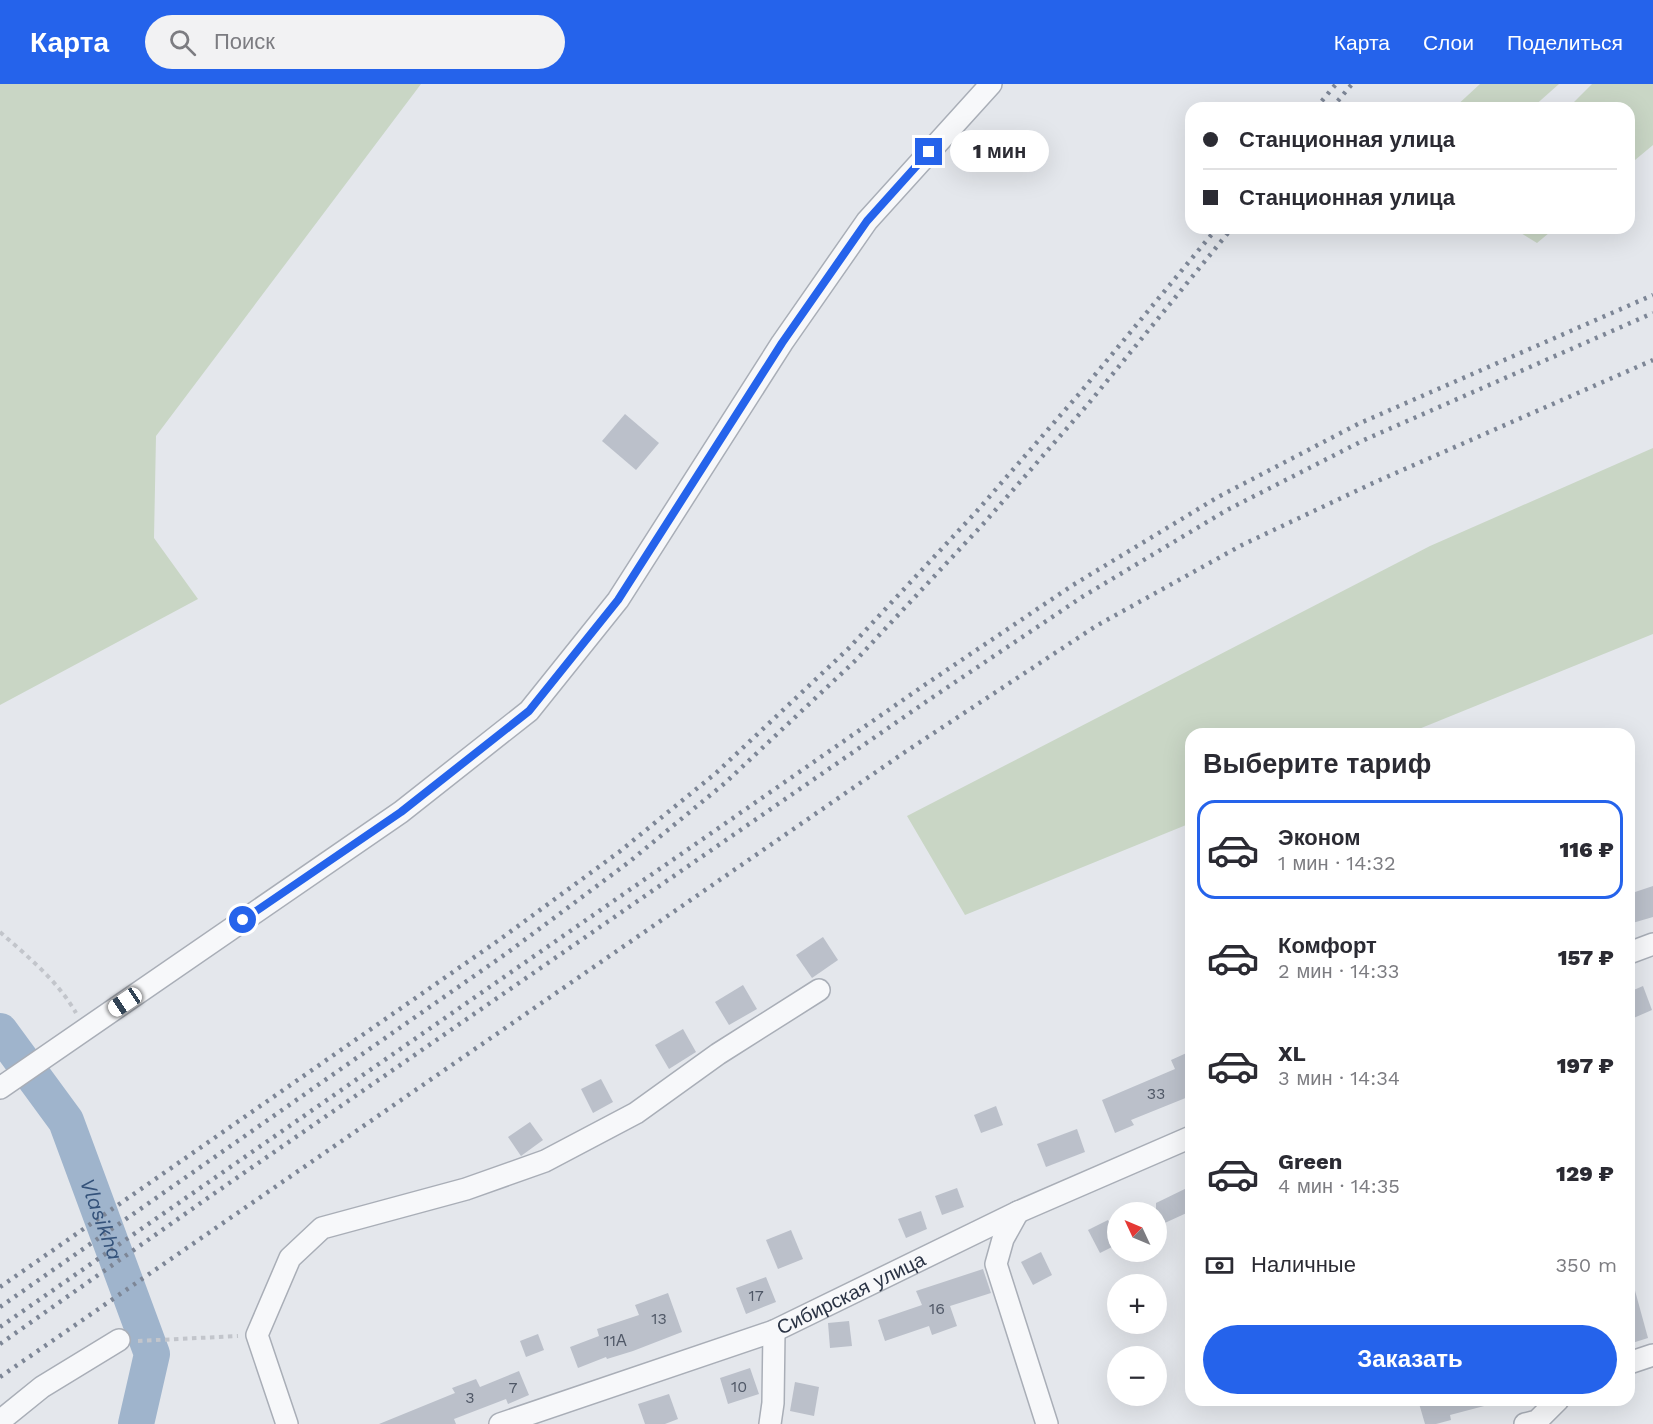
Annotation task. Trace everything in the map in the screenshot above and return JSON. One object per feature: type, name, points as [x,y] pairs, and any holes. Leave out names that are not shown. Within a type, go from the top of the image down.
[{"type":"street","points":[[0,1088],[401,812],[529,711],[618,600],[782,343],[867,221],[991,84]]},
{"type":"street","points":[[1635,951],[1653,944]]},
{"type":"street","points":[[287,1424],[257,1335],[290,1258],[322,1228],[466,1189],[545,1161],[636,1113],[718,1054],[819,990]]},
{"type":"street","name":"Сибирская улица","points":[[500,1424],[774,1331],[1018,1212],[1185,1140]]},
{"type":"street","points":[[1018,1212],[1003,1239],[996,1264],[1047,1424]]},
{"type":"street","points":[[770,1424],[773,1402],[774,1331]]},
{"type":"street","points":[[0,1421],[42,1387],[119,1341]]},
{"type":"street","points":[[1635,1361],[1653,1355]]},
{"type":"street","points":[[1525,1424],[1537,1421],[1552,1406]]},
{"type":"path","points":[[0,932],[68,999],[78,1034]]},
{"type":"path","points":[[141,1341],[257,1335]]},
{"type":"green space","points":[[0,84],[421,84],[156,436],[154,538],[198,599],[0,705]]},
{"type":"green space","points":[[1480,84],[1559,84],[1539,102],[1460,102]]},
{"type":"green space","points":[[1592,84],[1653,84],[1653,145],[1635,160],[1635,102],[1574,102]]},
{"type":"green space","points":[[1523,234],[1548,234],[1537,243]]},
{"type":"green space","points":[[1653,448],[1653,634],[1421,728],[1185,728],[1185,825],[965,915],[907,816],[1430,546]]},
{"type":"building","points":[[625,414],[659,443],[636,470],[602,441]]},
{"type":"building","points":[[1653,886],[1653,917],[1635,922],[1635,892]]},
{"type":"building","points":[[823,937],[838,960],[812,978],[796,955]]},
{"type":"building","points":[[743,985],[757,1009],[729,1025],[715,1002]]},
{"type":"building","points":[[1643,986],[1652,1010],[1635,1017],[1635,989]]},
{"type":"building","points":[[683,1029],[696,1052],[669,1069],[655,1045]]},
{"type":"building","points":[[1185,1054],[1185,1098],[1131,1120],[1134,1125],[1115,1133],[1102,1100],[1175,1069],[1171,1060]]},
{"type":"building","points":[[601,1079],[613,1102],[593,1113],[581,1089]]},
{"type":"building","points":[[996,1106],[1003,1125],[981,1133],[974,1115]]},
{"type":"building","points":[[530,1122],[543,1140],[521,1156],[508,1137]]},
{"type":"building","points":[[1077,1129],[1085,1152],[1046,1167],[1037,1144]]},
{"type":"building","points":[[957,1188],[964,1207],[942,1215],[935,1196]]},
{"type":"building","points":[[1185,1189],[1185,1214],[1167,1222],[1167,1202],[1158,1202]]},
{"type":"building","points":[[921,1211],[927,1229],[906,1238],[898,1219]]},
{"type":"building","points":[[1107,1220],[1107,1250],[1100,1253],[1088,1230]]},
{"type":"building","points":[[791,1230],[803,1259],[778,1269],[766,1240]]},
{"type":"building","points":[[1041,1252],[1052,1275],[1033,1285],[1021,1262]]},
{"type":"building","points":[[983,1269],[991,1293],[950,1306],[957,1326],[932,1335],[929,1326],[885,1341],[878,1320],[922,1305],[916,1291]]},
{"type":"building","points":[[766,1277],[776,1302],[746,1314],[736,1288]]},
{"type":"building","points":[[1635,1291],[1648,1338],[1635,1342]]},
{"type":"building","points":[[668,1293],[682,1332],[633,1351],[607,1359],[606,1357],[578,1368],[570,1347],[599,1336],[597,1329],[639,1315],[635,1305]]},
{"type":"building","points":[[849,1321],[852,1346],[830,1348],[828,1323]]},
{"type":"building","points":[[538,1334],[544,1350],[526,1357],[520,1341]]},
{"type":"building","points":[[750,1368],[759,1394],[728,1404],[720,1378]]},
{"type":"building","points":[[519,1371],[529,1395],[508,1404],[506,1399],[454,1419],[456,1424],[379,1424],[455,1393],[452,1388],[476,1379],[480,1387]]},
{"type":"building","points":[[795,1382],[819,1387],[814,1416],[790,1411]]},
{"type":"building","points":[[669,1394],[678,1419],[665,1424],[645,1424],[638,1404]]},
{"type":"building","points":[[1420,1406],[1484,1406],[1450,1415],[1451,1420],[1425,1424]]},
{"type":"waterway","name":"Vlasikha","points":[[0,1031],[66,1121],[152,1354],[136,1424]]},
{"type":"railway","points":[[1321,102],[1336,84]]},
{"type":"railway","points":[[1337,102],[1352,84]]},
{"type":"railway","points":[[0,1287],[499,940],[619,852],[716,773],[848,649],[976,512],[1079,394],[1212,234]]},
{"type":"railway","points":[[0,1307],[507,953],[629,862],[725,783],[856,660],[985,522],[1089,403],[1227,234]]},
{"type":"railway","points":[[0,1327],[926,684],[1073,585],[1218,497],[1358,424],[1653,295]]},
{"type":"railway","points":[[0,1344],[933,697],[1082,597],[1227,510],[1364,440],[1653,313]]},
{"type":"railway","points":[[0,1377],[905,752],[1096,626],[1242,545],[1373,483],[1653,360]]},
{"type":"route","points":[[243,920],[401,812],[529,711],[618,600],[782,343],[867,221],[929,152]]}]
